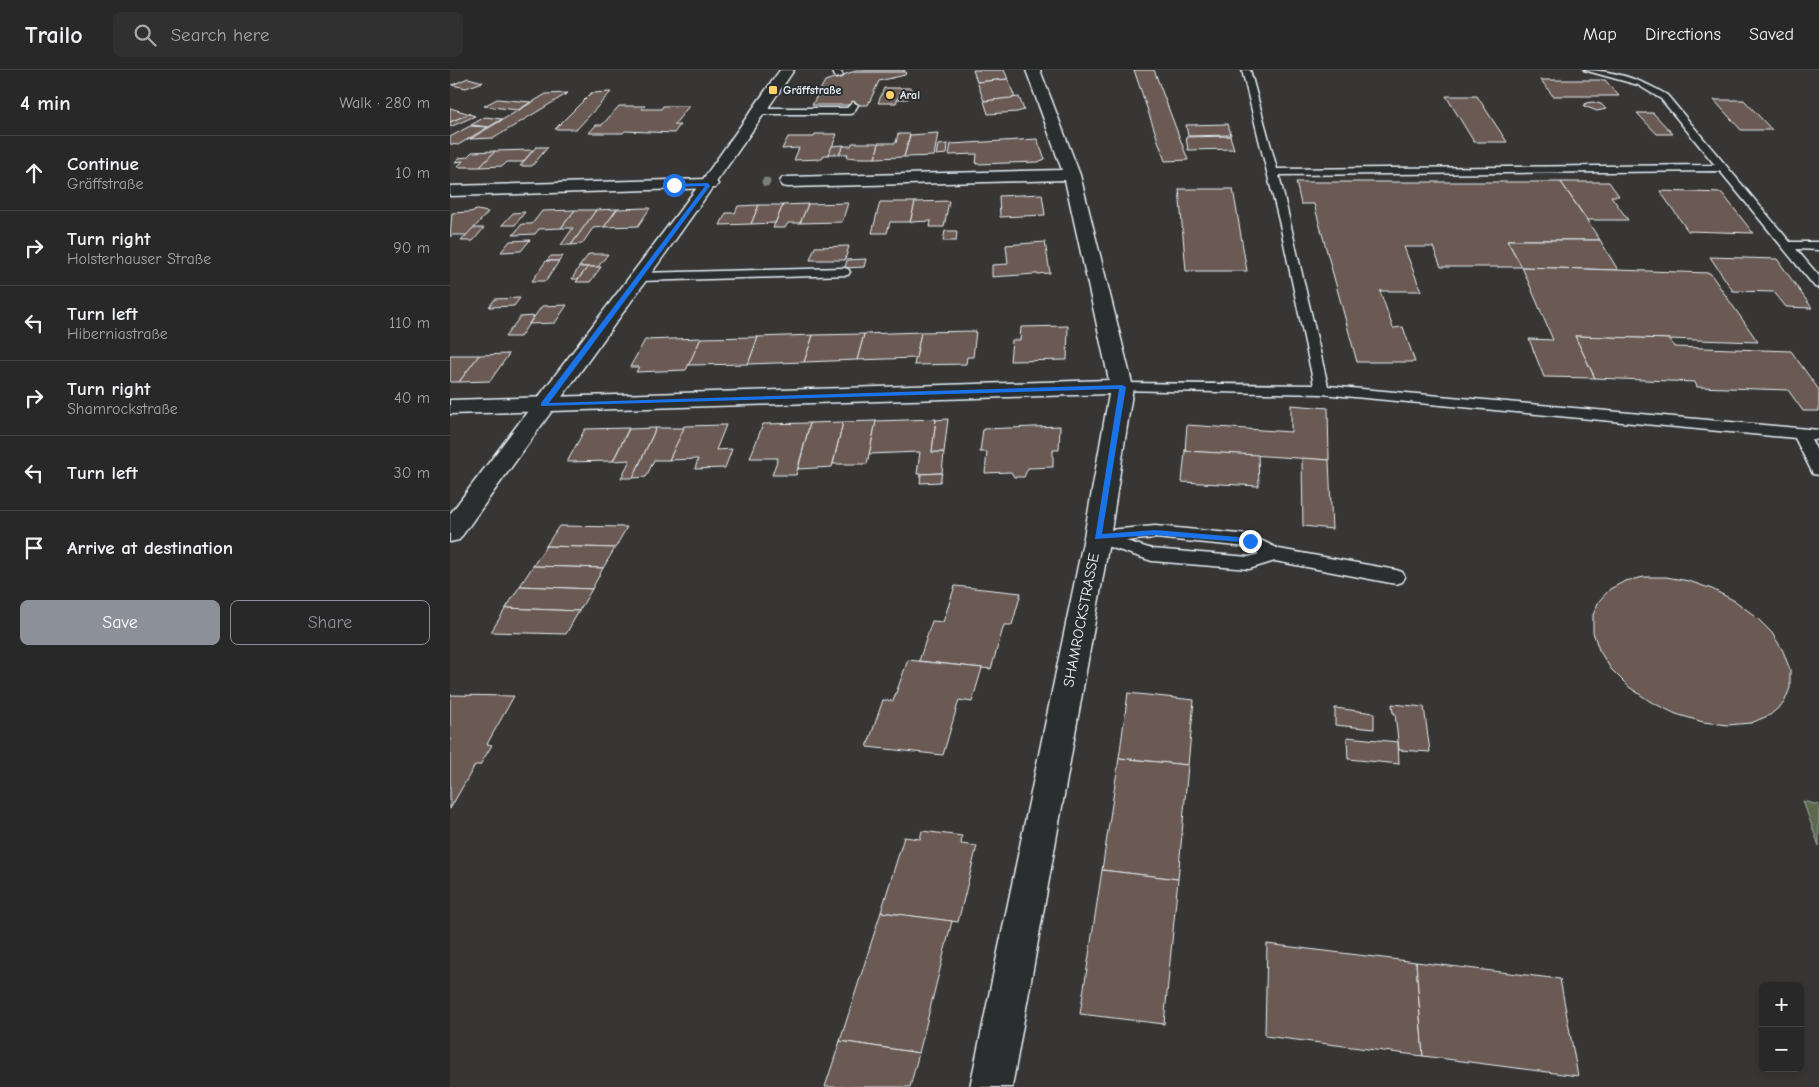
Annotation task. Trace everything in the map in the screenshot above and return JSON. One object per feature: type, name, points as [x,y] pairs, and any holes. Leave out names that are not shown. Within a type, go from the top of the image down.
[{"type":"street","points":[[450,533],[708,184],[787,70]]},
{"type":"street","name":"SHAMROCKSTRASSE","points":[[991,1087],[1097,537],[1122,387],[1072,175],[1033,70]]},
{"type":"street","points":[[788,182],[1072,175]]},
{"type":"street","points":[[450,190],[708,184]]},
{"type":"street","points":[[450,407],[1122,387]]},
{"type":"lane","points":[[1246,70],[1274,172],[1302,287],[1322,390]]},
{"type":"lane","points":[[1588,70],[1627,79],[1654,90],[1664,97],[1819,284]]},
{"type":"lane","points":[[758,111],[822,108],[850,111],[853,105]]},
{"type":"lane","points":[[1274,172],[1723,168]]},
{"type":"lane","points":[[1787,246],[1819,246]]},
{"type":"lane","points":[[639,277],[844,272]]},
{"type":"lane","points":[[1122,387],[1163,386],[1322,390],[1819,435]]},
{"type":"lane","points":[[1800,433],[1819,470]]},
{"type":"lane","points":[[1097,537],[1152,555],[1249,564],[1275,555],[1396,577]]},
{"type":"green space","points":[[1803,801],[1819,805],[1819,846]]},
{"type":"building","name":"Aral","points":[[855,70],[905,70],[903,73],[853,73]]},
{"type":"building","points":[[973,70],[1004,70],[1008,79],[977,82]]},
{"type":"building","points":[[1134,70],[1154,70],[1188,160],[1165,161]]},
{"type":"building","points":[[852,72],[906,72],[905,75],[879,81],[868,105],[812,105],[825,81]]},
{"type":"building","points":[[468,78],[483,82],[466,88],[452,85]]},
{"type":"building","points":[[1008,79],[1015,98],[984,101],[977,82]]},
{"type":"building","points":[[1541,80],[1605,80],[1619,96],[1553,96]]},
{"type":"building","name":"Aral","points":[[884,88],[902,88],[896,103],[878,103]]},
{"type":"building","points":[[902,88],[912,88],[908,99],[898,99]]},
{"type":"building","points":[[611,92],[577,129],[555,129],[591,93]]},
{"type":"building","points":[[568,93],[494,138],[470,139],[546,94]]},
{"type":"building","points":[[1446,96],[1477,96],[1507,142],[1474,142]]},
{"type":"building","points":[[1019,97],[1024,110],[988,114],[984,101]]},
{"type":"building","points":[[497,99],[531,102],[518,110],[484,106]]},
{"type":"building","points":[[1714,100],[1744,100],[1772,130],[1741,130]]},
{"type":"building","points":[[1586,103],[1601,104],[1606,109],[1597,111],[1584,106]]},
{"type":"building","points":[[619,106],[645,106],[642,109],[661,109],[663,106],[689,106],[674,125],[680,125],[674,133],[625,131],[623,133],[589,133],[596,125],[602,125]]},
{"type":"building","points":[[450,108],[470,114],[450,122]]},
{"type":"building","points":[[1637,113],[1653,113],[1673,134],[1657,134]]},
{"type":"building","points":[[469,114],[475,116],[450,127],[450,122]]},
{"type":"building","points":[[485,117],[502,119],[489,127],[471,125]]},
{"type":"building","points":[[1228,124],[1231,135],[1188,136],[1186,125]]},
{"type":"building","points":[[470,126],[488,127],[458,145],[450,144],[450,137]]},
{"type":"building","points":[[938,133],[934,156],[904,157],[910,135]]},
{"type":"building","points":[[815,134],[837,134],[829,155],[824,155],[822,159],[794,160],[799,148],[782,149],[788,137],[814,137]]},
{"type":"building","points":[[898,134],[910,134],[904,157],[875,158],[879,143],[896,143]]},
{"type":"building","points":[[1230,136],[1234,149],[1188,150],[1186,137]]},
{"type":"building","points":[[1037,139],[1045,159],[1038,162],[976,164],[977,154],[949,155],[951,144]]},
{"type":"building","points":[[852,143],[879,143],[875,158],[847,157],[848,154],[839,154],[843,146],[851,146]]},
{"type":"building","points":[[948,144],[947,154],[936,155],[938,145]]},
{"type":"building","points":[[844,145],[839,154],[829,154],[832,146]]},
{"type":"building","points":[[536,147],[548,147],[532,166],[520,166]]},
{"type":"building","points":[[533,150],[523,162],[507,162],[503,166],[480,167],[495,151]]},
{"type":"building","points":[[495,151],[480,167],[457,167],[463,161],[455,162],[459,158],[467,157],[472,152]]},
{"type":"building","points":[[1296,182],[1561,182],[1600,240],[1507,240],[1522,267],[1441,267],[1433,247],[1404,247],[1421,291],[1380,291],[1393,328],[1403,327],[1415,362],[1357,362],[1314,204],[1301,204]]},
{"type":"building","points":[[1561,182],[1609,182],[1619,196],[1611,196],[1628,220],[1587,220]]},
{"type":"building","points":[[1179,189],[1233,189],[1247,271],[1186,271]]},
{"type":"building","points":[[1660,191],[1722,193],[1753,233],[1688,231]]},
{"type":"building","points":[[1042,194],[1045,215],[1000,217],[999,196]]},
{"type":"building","points":[[949,201],[944,227],[930,227],[931,221],[910,222],[915,202]]},
{"type":"building","points":[[880,202],[915,202],[910,222],[890,222],[887,233],[872,233]]},
{"type":"building","points":[[848,203],[842,222],[800,223],[808,204]]},
{"type":"building","points":[[808,204],[800,223],[788,223],[785,228],[773,228],[783,205]]},
{"type":"building","points":[[759,205],[751,224],[720,225],[726,213],[735,213],[738,206]]},
{"type":"building","points":[[759,205],[783,205],[775,223],[751,224]]},
{"type":"building","points":[[650,208],[638,226],[604,227],[617,209]]},
{"type":"building","points":[[617,209],[604,227],[593,228],[582,244],[571,245],[596,210]]},
{"type":"building","points":[[477,210],[488,212],[468,235],[452,235],[450,237],[452,213]]},
{"type":"building","points":[[575,210],[596,210],[571,245],[561,245],[573,228],[561,228]]},
{"type":"building","points":[[575,210],[561,228],[539,229],[535,234],[513,235],[522,224],[532,224],[542,211]]},
{"type":"building","points":[[525,212],[515,225],[502,225],[513,213]]},
{"type":"building","points":[[473,228],[484,228],[473,241],[461,241]]},
{"type":"building","points":[[945,231],[957,231],[956,241],[943,241]]},
{"type":"building","points":[[530,240],[521,251],[501,252],[510,241]]},
{"type":"building","points":[[1507,240],[1600,240],[1618,270],[1522,267]]},
{"type":"building","points":[[1045,242],[1050,273],[992,277],[992,265],[1008,264],[1006,245]]},
{"type":"building","points":[[849,246],[845,260],[810,260],[815,247]]},
{"type":"building","points":[[589,254],[608,254],[598,267],[579,267]]},
{"type":"building","points":[[551,256],[563,256],[559,261],[546,261]]},
{"type":"building","points":[[1710,257],[1777,259],[1812,308],[1786,307],[1774,292],[1733,291]]},
{"type":"building","points":[[866,259],[864,267],[845,268],[847,260]]},
{"type":"building","points":[[546,261],[559,261],[546,281],[532,281]]},
{"type":"building","points":[[579,267],[588,267],[578,279],[572,279]]},
{"type":"building","points":[[588,267],[601,267],[590,282],[576,282]]},
{"type":"building","points":[[1522,267],[1710,273],[1758,342],[1575,336],[1595,378],[1544,377],[1529,339],[1553,340]]},
{"type":"building","points":[[520,298],[514,306],[489,307],[495,299]]},
{"type":"building","points":[[567,305],[555,323],[529,324],[542,306]]},
{"type":"building","points":[[534,316],[520,337],[505,337],[520,317]]},
{"type":"building","points":[[1068,326],[1067,360],[1010,361],[1012,340],[1020,340],[1021,327]]},
{"type":"building","points":[[976,331],[973,357],[967,357],[966,364],[914,365],[921,332]]},
{"type":"building","points":[[921,332],[916,358],[857,360],[864,334]]},
{"type":"building","points":[[864,334],[857,360],[804,362],[813,335]]},
{"type":"building","points":[[813,335],[804,362],[748,364],[758,337]]},
{"type":"building","points":[[1575,336],[1670,339],[1674,347],[1791,351],[1819,390],[1819,411],[1803,411],[1788,390],[1697,387],[1695,382],[1595,378]]},
{"type":"building","points":[[758,337],[748,364],[688,365],[701,338]]},
{"type":"building","points":[[701,338],[686,370],[636,372],[639,367],[630,367],[645,340]]},
{"type":"building","points":[[509,354],[490,381],[459,382],[479,355]]},
{"type":"building","points":[[450,355],[479,355],[459,382],[450,382]]},
{"type":"building","points":[[1291,405],[1328,408],[1329,460],[1185,451],[1187,425],[1291,432]]},
{"type":"building","points":[[936,419],[932,452],[944,452],[942,473],[917,474],[920,452],[869,454],[876,421]]},
{"type":"building","points":[[948,419],[944,452],[932,452],[936,420]]},
{"type":"building","points":[[876,421],[867,464],[833,464],[843,422]]},
{"type":"building","points":[[843,422],[832,467],[798,469],[810,423]]},
{"type":"building","points":[[810,423],[796,475],[772,475],[778,458],[750,458],[763,424]]},
{"type":"building","points":[[726,425],[716,450],[732,449],[725,468],[695,469],[698,459],[669,460],[684,426]]},
{"type":"building","points":[[1060,426],[1059,450],[1053,450],[1053,467],[1028,468],[1024,477],[1014,477],[1011,472],[985,473],[987,452],[980,452],[983,429]]},
{"type":"building","points":[[629,428],[613,461],[567,462],[585,429]]},
{"type":"building","points":[[656,428],[633,478],[621,478],[630,460],[613,461],[629,429]]},
{"type":"building","points":[[656,428],[684,428],[669,460],[654,460],[646,477],[633,478]]},
{"type":"building","points":[[1185,451],[1258,455],[1259,486],[1182,482]]},
{"type":"building","points":[[1302,458],[1329,460],[1332,529],[1303,526]]},
{"type":"building","points":[[942,473],[940,482],[920,483],[921,474]]},
{"type":"building","points":[[559,526],[627,527],[615,548],[546,546]]},
{"type":"building","points":[[546,546],[615,548],[603,568],[533,566]]},
{"type":"building","points":[[533,566],[603,568],[592,589],[520,586]]},
{"type":"building","points":[[1644,577],[1666,577],[1689,581],[1712,589],[1735,601],[1755,616],[1772,633],[1783,651],[1790,670],[1790,688],[1784,703],[1770,715],[1751,723],[1728,725],[1703,722],[1676,714],[1651,702],[1629,687],[1611,669],[1599,650],[1593,632],[1593,615],[1599,601],[1610,589],[1625,581]]},
{"type":"building","points":[[520,586],[592,589],[579,611],[506,608]]},
{"type":"building","points":[[955,586],[1021,593],[1012,625],[1004,625],[991,669],[919,661],[932,621],[943,622]]},
{"type":"building","points":[[506,608],[579,611],[566,634],[491,632]]},
{"type":"building","points":[[908,660],[982,668],[972,702],[959,700],[943,755],[867,747],[883,700],[893,701]]},
{"type":"building","points":[[1128,693],[1194,700],[1188,765],[1119,758]]},
{"type":"building","points":[[450,695],[514,696],[487,744],[492,745],[480,765],[475,765],[450,809]]},
{"type":"building","points":[[1392,704],[1424,707],[1430,752],[1399,750],[1395,713],[1393,713]]},
{"type":"building","points":[[1335,708],[1374,713],[1374,729],[1335,725]]},
{"type":"building","points":[[1347,737],[1398,742],[1399,764],[1348,759]]},
{"type":"building","points":[[1119,758],[1188,765],[1178,879],[1102,870]]},
{"type":"building","points":[[922,831],[962,836],[961,844],[977,846],[958,922],[881,912],[904,837],[920,839]]},
{"type":"building","points":[[1102,870],[1178,879],[1164,1024],[1080,1014]]},
{"type":"building","points":[[881,912],[952,921],[919,1053],[840,1041]]},
{"type":"building","points":[[1267,944],[1416,962],[1423,1056],[1265,1036]]},
{"type":"building","points":[[1416,962],[1560,979],[1578,1076],[1423,1056]]},
{"type":"building","points":[[840,1041],[919,1053],[910,1087],[825,1087]]},
{"type":"place","name":"Gräffstraße","points":[[773,90]]},
{"type":"place","name":"Aral","points":[[890,95]]},
{"type":"route","points":[[674,185],[708,184],[543,405],[1122,387],[1097,537],[1155,532],[1250,541]]}]
